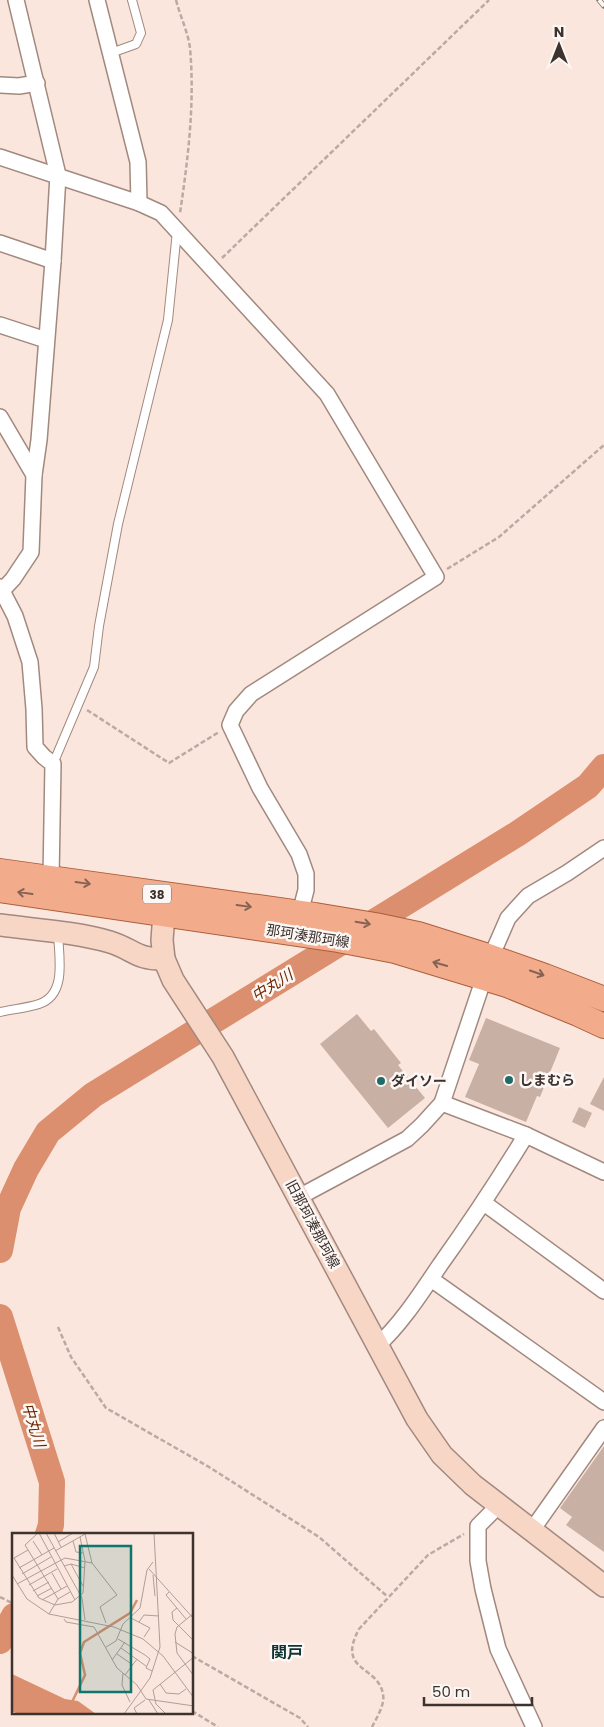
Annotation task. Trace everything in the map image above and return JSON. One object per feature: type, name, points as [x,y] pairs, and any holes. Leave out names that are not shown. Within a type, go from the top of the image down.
[{"type":"main road","name":"那珂湊那珂線","points":[[0,871],[307,914],[418,934],[488,967],[538,997],[604,1026]]},
{"type":"main road","name":"那珂湊那珂線","points":[[0,890],[281,932],[545,976],[604,999]]},
{"type":"street","points":[[16,0],[58,175],[39,440],[34,475],[31,552],[13,579],[1,590],[15,616],[30,662],[35,747],[53,764],[51,878]]},
{"type":"street","points":[[97,0],[138,162],[139,203]]},
{"type":"street","points":[[0,85],[19,86],[37,83]]},
{"type":"street","points":[[0,157],[139,203],[161,213],[327,394],[436,577],[251,694],[236,711],[230,725],[260,788],[298,854],[306,874],[307,914]]},
{"type":"street","points":[[0,243],[53,261]]},
{"type":"street","points":[[0,325],[46,340]]},
{"type":"street","points":[[0,416],[34,475]]},
{"type":"street","points":[[298,1198],[407,1139],[442,1103],[488,967],[508,918],[528,896],[603,852]]},
{"type":"street","points":[[0,925],[82,935],[112,943],[139,957],[152,960],[164,959],[162,940],[164,914]]},
{"type":"street","name":"旧那珂湊那珂線","points":[[164,959],[173,980],[223,1057],[416,1420],[429,1439],[472,1485],[604,1586]]},
{"type":"street","points":[[442,1103],[526,1135],[604,1172]]},
{"type":"street","points":[[377,1346],[390,1334],[431,1279],[484,1203],[526,1135]]},
{"type":"street","points":[[484,1203],[604,1291]]},
{"type":"street","points":[[431,1279],[604,1402]]},
{"type":"street","points":[[532,1530],[604,1428]]},
{"type":"street","points":[[499,1505],[478,1526],[478,1561],[498,1649],[534,1727]]},
{"type":"lane","points":[[111,53],[136,44],[142,33],[132,0]]},
{"type":"lane","points":[[53,764],[94,667],[99,626],[118,524],[168,320],[177,229]]},
{"type":"lane","points":[[0,1012],[41,1004],[56,990],[60,977],[58,932]]},
{"type":"path","points":[[176,0],[189,46],[192,97],[187,163],[177,229]]},
{"type":"path","points":[[212,268],[490,0]]},
{"type":"path","points":[[436,577],[499,537],[604,445]]},
{"type":"path","points":[[79,705],[169,763],[230,725]]},
{"type":"path","points":[[58,1327],[71,1357],[106,1408],[209,1467],[319,1537],[388,1598]]},
{"type":"path","points":[[372,1727],[381,1708],[383,1694],[377,1682],[359,1667],[352,1654],[353,1640],[359,1629],[428,1555],[478,1526]]},
{"type":"path","points":[[0,1597],[12,1603]]},
{"type":"path","points":[[194,1657],[300,1718],[308,1727]]},
{"type":"path","points":[[194,1712],[218,1727]]},
{"type":"building","name":"ダイソー","points":[[357,1014],[371,1031],[374,1029],[401,1063],[398,1065],[425,1098],[388,1128],[320,1044]]},
{"type":"building","name":"しまむら","points":[[486,1018],[560,1048],[540,1097],[537,1096],[526,1122],[465,1097],[479,1064],[469,1060]]},
{"type":"building","points":[[604,1077],[604,1111],[590,1104]]},
{"type":"building","points":[[579,1107],[592,1113],[585,1128],[572,1122]]},
{"type":"building","points":[[604,1446],[604,1552],[566,1525],[572,1517],[560,1508]]},
{"type":"waterway","name":"中丸川","points":[[0,1250],[8,1208],[26,1169],[48,1132],[93,1095],[517,834],[588,786],[604,767]]},
{"type":"waterway","name":"中丸川","points":[[0,1317],[52,1482],[51,1525],[48,1533]]},
{"type":"waterway","name":"中丸川","points":[[0,1641],[12,1620]]},
{"type":"railway","points":[[599,0],[604,6]]},
{"type":"place","name":"しまむら","points":[[509,1080]]},
{"type":"place","name":"ダイソー","points":[[381,1081]]},
{"type":"district","name":"関戸","points":[[287,1652]]}]
